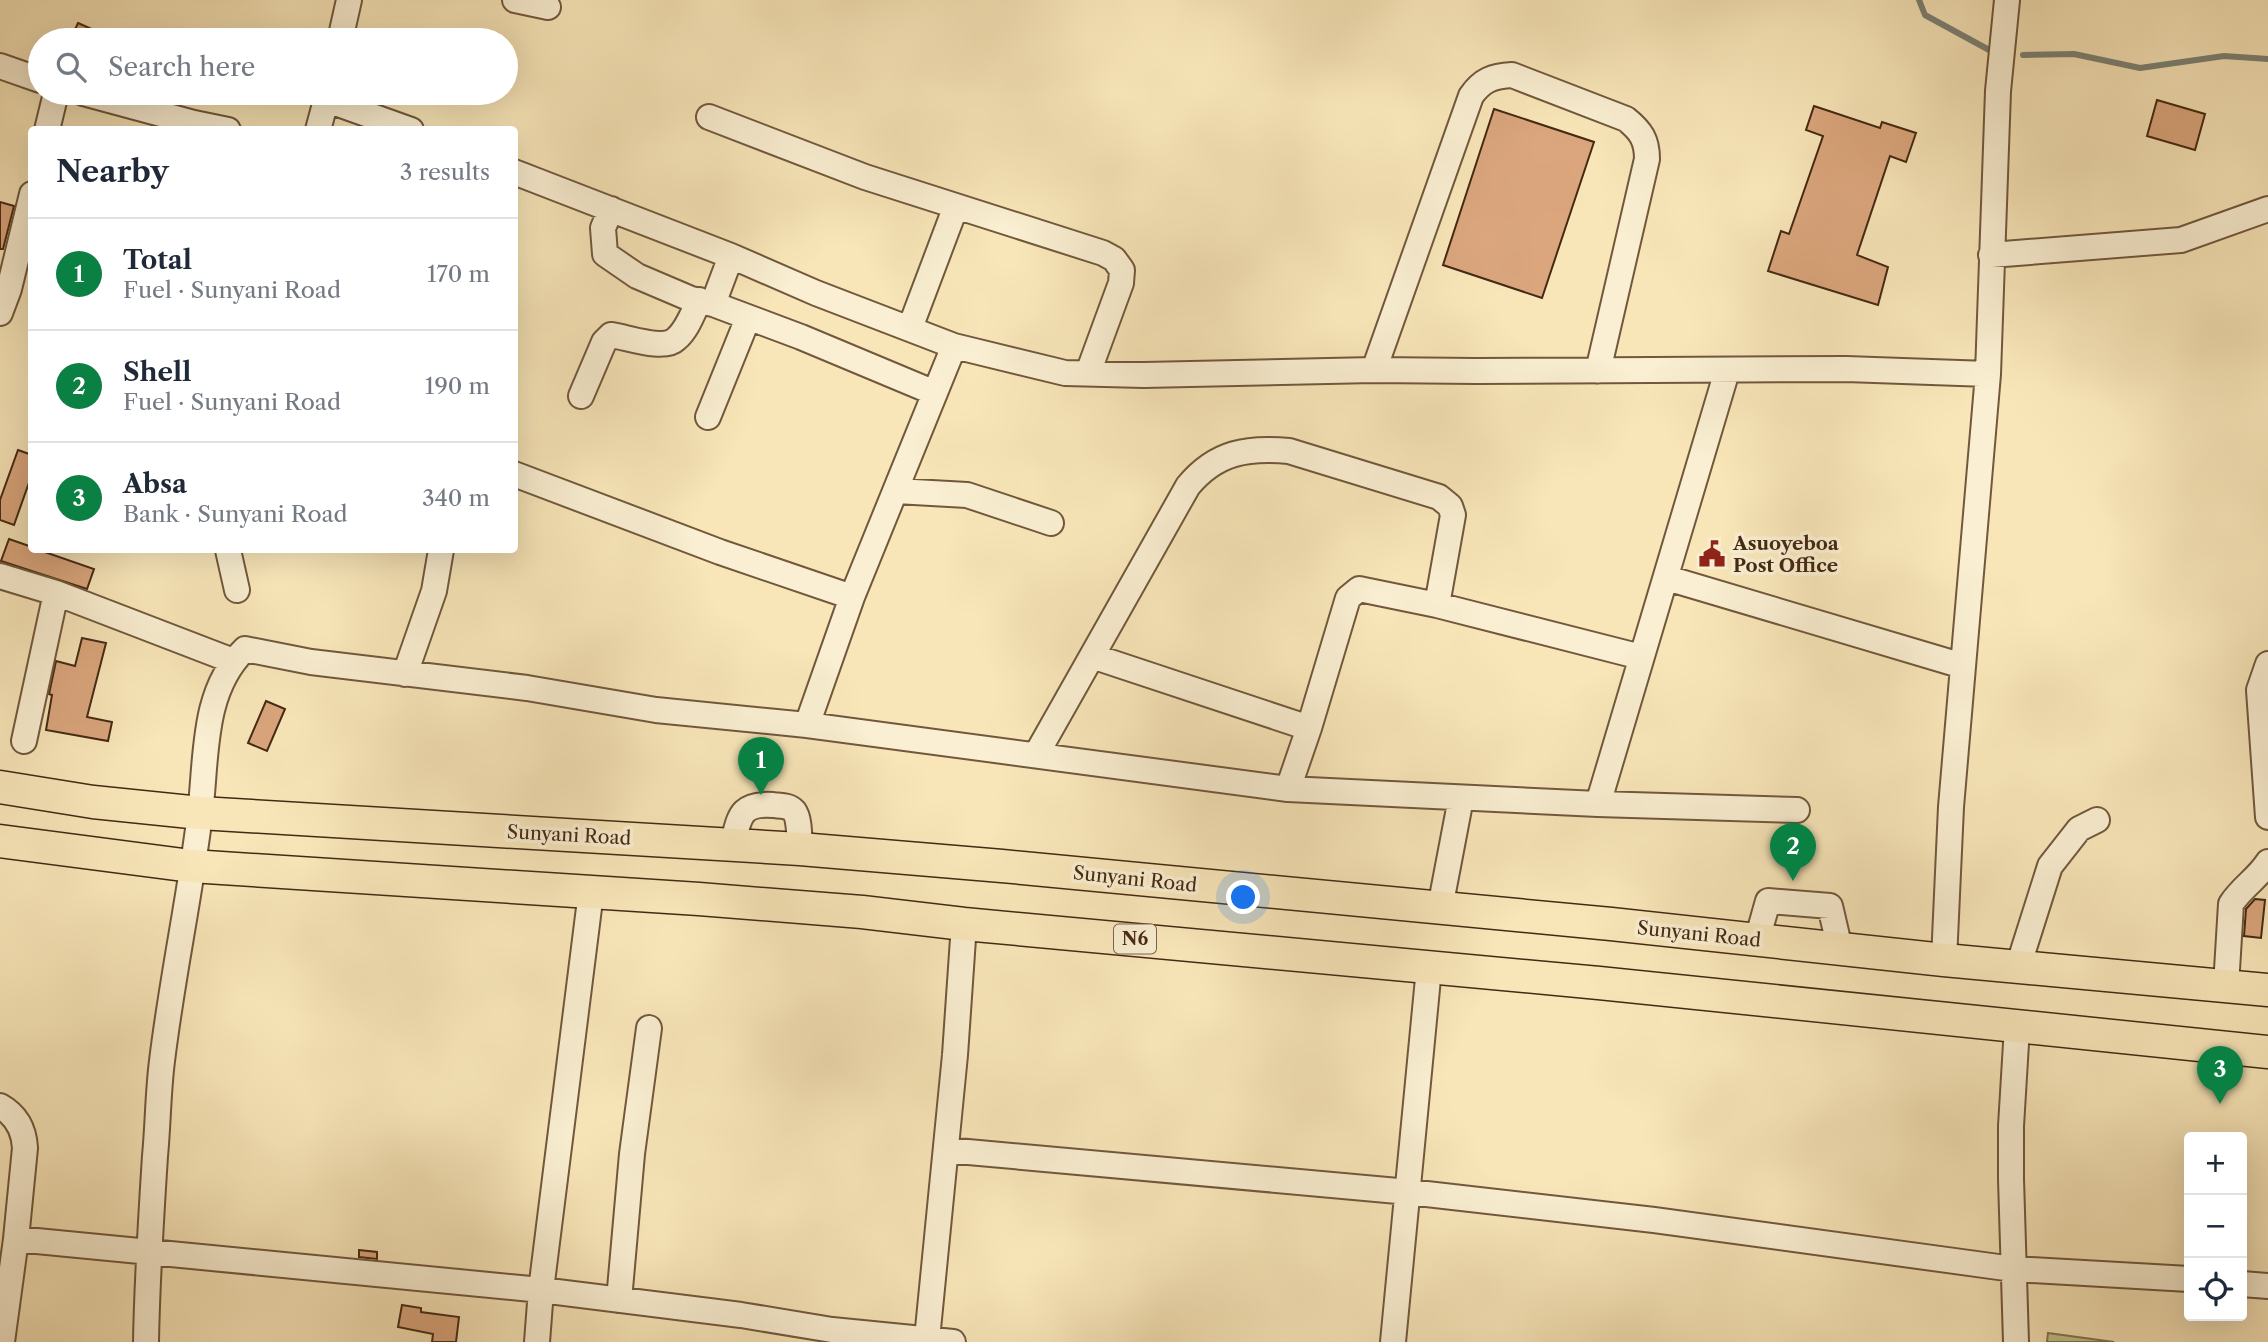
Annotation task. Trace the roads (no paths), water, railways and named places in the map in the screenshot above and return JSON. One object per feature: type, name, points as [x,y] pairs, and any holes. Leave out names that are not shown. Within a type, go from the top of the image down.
[{"type":"main road","name":"Sunyani Road","points":[[0,787],[93,802],[200,813],[800,849],[1002,866],[2268,990]]},
{"type":"main road","name":"N6","points":[[0,841],[191,866],[848,911],[1599,983],[2268,1052]]},
{"type":"street","points":[[343,28],[349,0]]},
{"type":"street","points":[[515,0],[548,7]]},
{"type":"street","points":[[1944,960],[1951,807],[1989,374],[1998,91],[2007,0]]},
{"type":"street","points":[[0,66],[28,76]]},
{"type":"street","points":[[1374,369],[1471,96],[1480,84],[1495,76],[1512,75],[1626,119],[1640,130],[1647,145],[1647,159],[1598,371]]},
{"type":"street","points":[[48,126],[53,105]]},
{"type":"street","points":[[127,105],[209,126]]},
{"type":"street","points":[[319,126],[325,105]]},
{"type":"street","points":[[349,105],[401,126]]},
{"type":"street","points":[[709,117],[864,177],[1104,253],[1114,259],[1122,270],[1121,283],[1088,373]]},
{"type":"street","points":[[518,177],[611,209],[954,346],[1065,373],[1144,375],[1374,369],[1846,369],[1989,374]]},
{"type":"street","points":[[911,328],[956,206]]},
{"type":"street","points":[[0,313],[4,287],[28,207]]},
{"type":"street","points":[[611,209],[603,228],[605,254],[637,276],[826,347],[934,393]]},
{"type":"street","points":[[1991,255],[2180,240],[2268,209]]},
{"type":"street","points":[[581,396],[604,342],[611,335],[663,345],[674,342],[706,302],[731,256]]},
{"type":"street","points":[[708,417],[748,318]]},
{"type":"street","points":[[807,725],[852,597],[954,346]]},
{"type":"street","points":[[1598,804],[1727,371]]},
{"type":"street","points":[[1036,755],[1188,486],[1201,470],[1212,463],[1250,450],[1289,451],[1439,497],[1450,506],[1453,515],[1437,605]]},
{"type":"street","points":[[518,476],[720,552],[852,597]]},
{"type":"street","points":[[896,491],[967,495],[1051,523]]},
{"type":"street","points":[[229,553],[237,590]]},
{"type":"street","points":[[405,674],[434,591],[440,553]]},
{"type":"street","points":[[0,576],[56,593],[233,661]]},
{"type":"street","points":[[1667,578],[1963,666]]},
{"type":"street","points":[[1288,789],[1348,598],[1359,589],[1437,605],[1642,657]]},
{"type":"street","points":[[24,741],[56,593]]},
{"type":"street","points":[[146,1342],[148,1253],[162,1062],[200,813],[204,745],[225,673],[245,649],[311,662],[527,688],[656,709],[807,725],[1288,789],[1598,804],[1797,810]]},
{"type":"street","points":[[1092,656],[1309,727]]},
{"type":"street","points":[[2268,664],[2259,690],[2268,817]]},
{"type":"street","points":[[1440,908],[1461,798]]},
{"type":"street","points":[[732,845],[742,813],[758,804],[788,807],[794,811],[800,849]]},
{"type":"street","points":[[2018,967],[2050,866],[2080,829],[2097,820]]},
{"type":"street","points":[[2227,986],[2231,904],[2237,894],[2259,876],[2268,862]]},
{"type":"street","points":[[537,1342],[541,1290],[591,892]]},
{"type":"street","points":[[1757,940],[1768,901],[1830,906],[1840,950]]},
{"type":"street","points":[[927,1339],[946,1150],[964,924]]},
{"type":"street","points":[[1393,1342],[1429,968]]},
{"type":"street","points":[[2016,1342],[2011,1126],[2017,1027]]},
{"type":"street","points":[[619,1300],[632,1154],[649,1028]]},
{"type":"street","points":[[0,1106],[17,1120],[25,1135],[16,1239],[2,1342]]},
{"type":"street","points":[[946,1150],[1409,1192],[1654,1220],[2013,1269],[2184,1279]]},
{"type":"street","points":[[16,1239],[541,1290],[741,1315],[831,1336],[953,1342]]},
{"type":"street","points":[[2247,1284],[2268,1286]]},
{"type":"waterway","points":[[1919,0],[1925,15],[1991,51]]},
{"type":"waterway","points":[[2023,55],[2074,54],[2140,68],[2224,56],[2268,59]]},
{"type":"place","name":"Asuoyeboa Post Office","points":[[1712,554]]},
{"type":"place","name":"Total","points":[[761,795]]},
{"type":"place","name":"Shell","points":[[1793,881]]},
{"type":"place","name":"Absa","points":[[2220,1104]]}]
